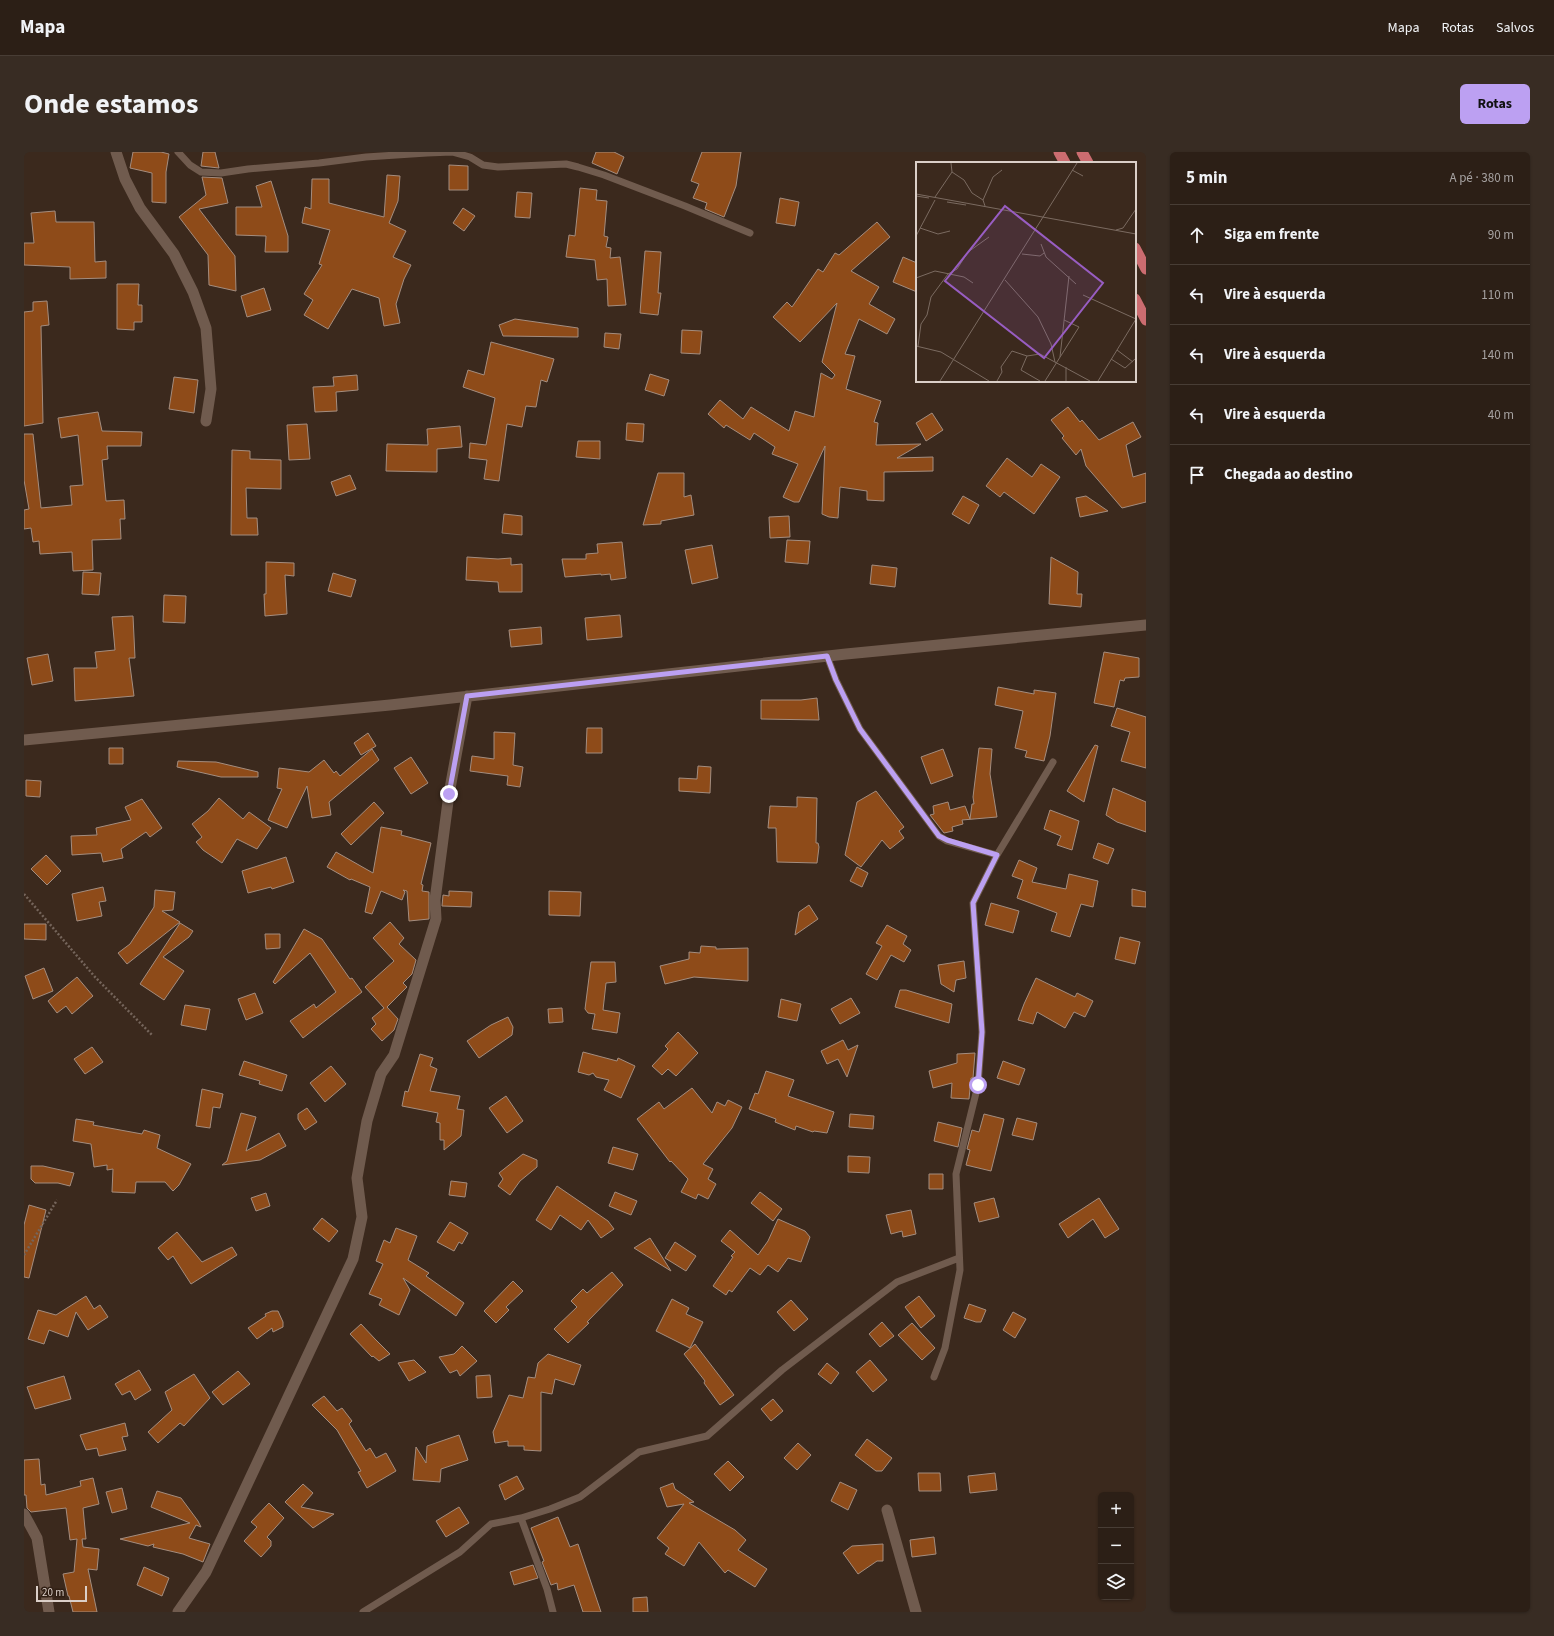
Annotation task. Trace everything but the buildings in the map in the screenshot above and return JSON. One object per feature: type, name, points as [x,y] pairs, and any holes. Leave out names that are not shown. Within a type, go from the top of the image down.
[{"type":"highway","points":[[1059,152],[1064,162]]},
{"type":"highway","points":[[1082,152],[1087,162]]},
{"type":"highway","points":[[1136,250],[1146,269]]},
{"type":"highway","points":[[1136,301],[1146,320]]},
{"type":"street","points":[[116,152],[125,179],[140,208],[174,254],[193,292],[206,328],[211,389],[206,421]]},
{"type":"street","points":[[24,740],[390,705],[827,656],[1146,625]]},
{"type":"street","points":[[178,1612],[206,1572],[353,1259],[362,1217],[356,1178],[367,1121],[381,1074],[394,1055],[436,919],[435,900],[449,794],[467,696]]},
{"type":"street","points":[[887,1510],[916,1612]]},
{"type":"street","points":[[24,1514],[37,1538],[49,1612]]},
{"type":"lane","points":[[178,152],[190,165],[201,172],[221,173],[366,157],[452,152],[470,157],[483,165],[498,167],[566,164],[578,166],[604,175],[750,233]]},
{"type":"lane","points":[[827,656],[836,680],[860,729],[939,836],[947,840],[997,855]]},
{"type":"lane","points":[[934,1378],[944,1348],[960,1270],[956,1174],[978,1085],[982,1032],[973,903],[997,855],[1053,762]]},
{"type":"lane","points":[[363,1612],[460,1552],[491,1524],[521,1518],[550,1509],[580,1497],[640,1452],[707,1436],[782,1370],[897,1282],[959,1258]]},
{"type":"lane","points":[[521,1518],[547,1589],[553,1612]]},
{"type":"path","points":[[24,894],[95,977],[152,1035]]},
{"type":"path","points":[[24,1255],[57,1200]]},
{"type":"route","points":[[449,794],[467,696],[827,656],[836,680],[860,729],[882,761],[939,836],[947,840],[997,855],[973,903],[982,1032],[978,1085]]}]
